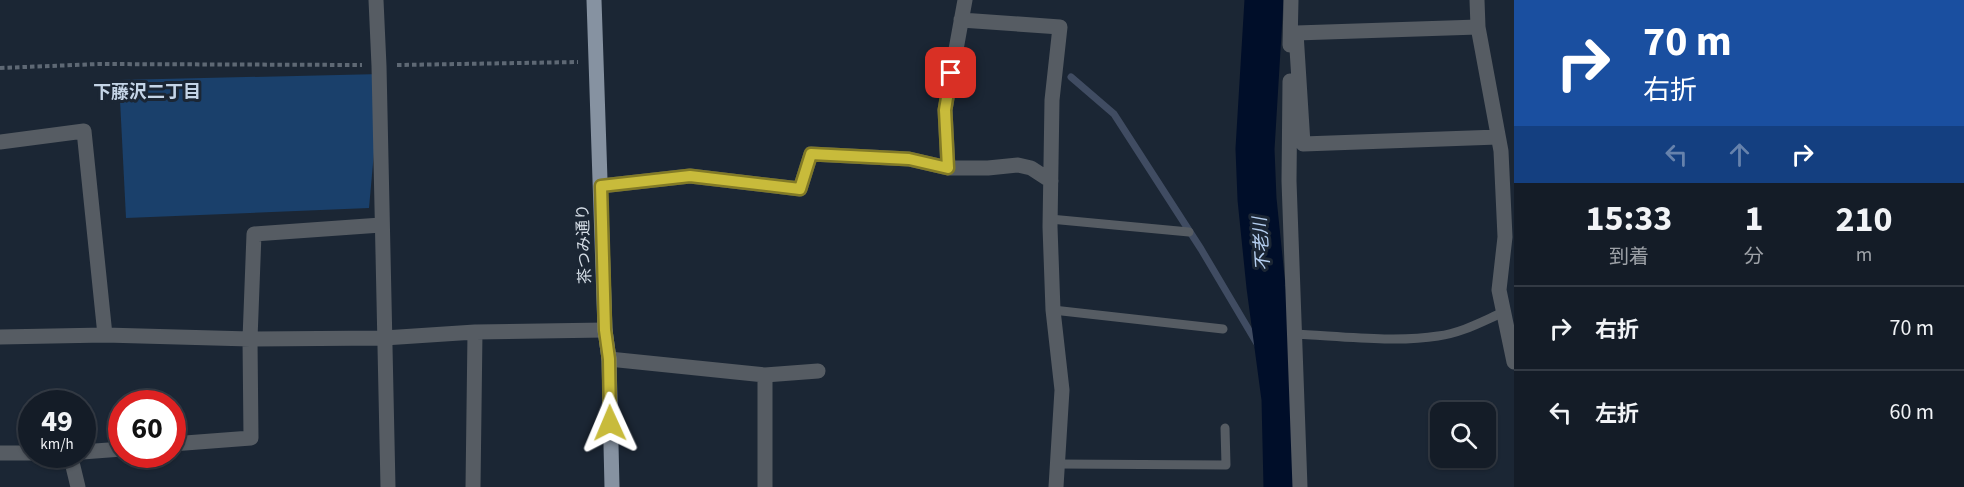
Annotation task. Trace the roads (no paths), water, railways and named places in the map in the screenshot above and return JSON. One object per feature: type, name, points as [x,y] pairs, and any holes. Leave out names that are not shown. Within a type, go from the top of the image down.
[{"type":"main road","name":"茶つみ通り","points":[[594,0],[612,487]]},
{"type":"street","points":[[376,0],[388,487]]},
{"type":"street","points":[[948,168],[945,110],[965,0]]},
{"type":"street","points":[[1291,0],[1289,181],[1300,487]]},
{"type":"street","points":[[1477,0],[1478,27],[1501,152],[1507,273],[1498,290],[1514,362]]},
{"type":"street","points":[[961,20],[1060,27],[1053,100],[1050,219],[1053,310],[1062,390],[1056,487]]},
{"type":"street","points":[[1478,27],[1296,33],[1303,144],[1498,137]]},
{"type":"street","points":[[0,142],[84,131],[105,335]]},
{"type":"street","points":[[601,186],[690,176],[800,189],[811,154],[909,159],[948,168],[1018,165],[1031,168],[1051,181]]},
{"type":"street","points":[[186,443],[251,438],[250,339],[254,234],[381,225]]},
{"type":"street","points":[[0,337],[105,335],[250,339],[384,338],[475,332],[605,330]]},
{"type":"street","points":[[473,487],[475,332]]},
{"type":"street","points":[[609,359],[765,375],[818,371]]},
{"type":"street","points":[[765,375],[765,487]]},
{"type":"street","points":[[0,453],[18,453]]},
{"type":"street","points":[[73,468],[78,487]]},
{"type":"lane","points":[[1050,219],[1189,232]]},
{"type":"lane","points":[[1053,310],[1223,329]]},
{"type":"lane","points":[[1293,334],[1406,339],[1439,336],[1463,330],[1504,312]]},
{"type":"lane","points":[[1058,464],[1226,465],[1225,428]]},
{"type":"waterway","name":"不老川","points":[[1264,0],[1255,149],[1257,199],[1266,287],[1281,399],[1283,487]]},
{"type":"waterway","points":[[1071,77],[1114,114],[1201,249],[1268,362],[1279,372]]},
{"type":"district","name":"下藤沢二丁目","points":[[147,92]]}]
